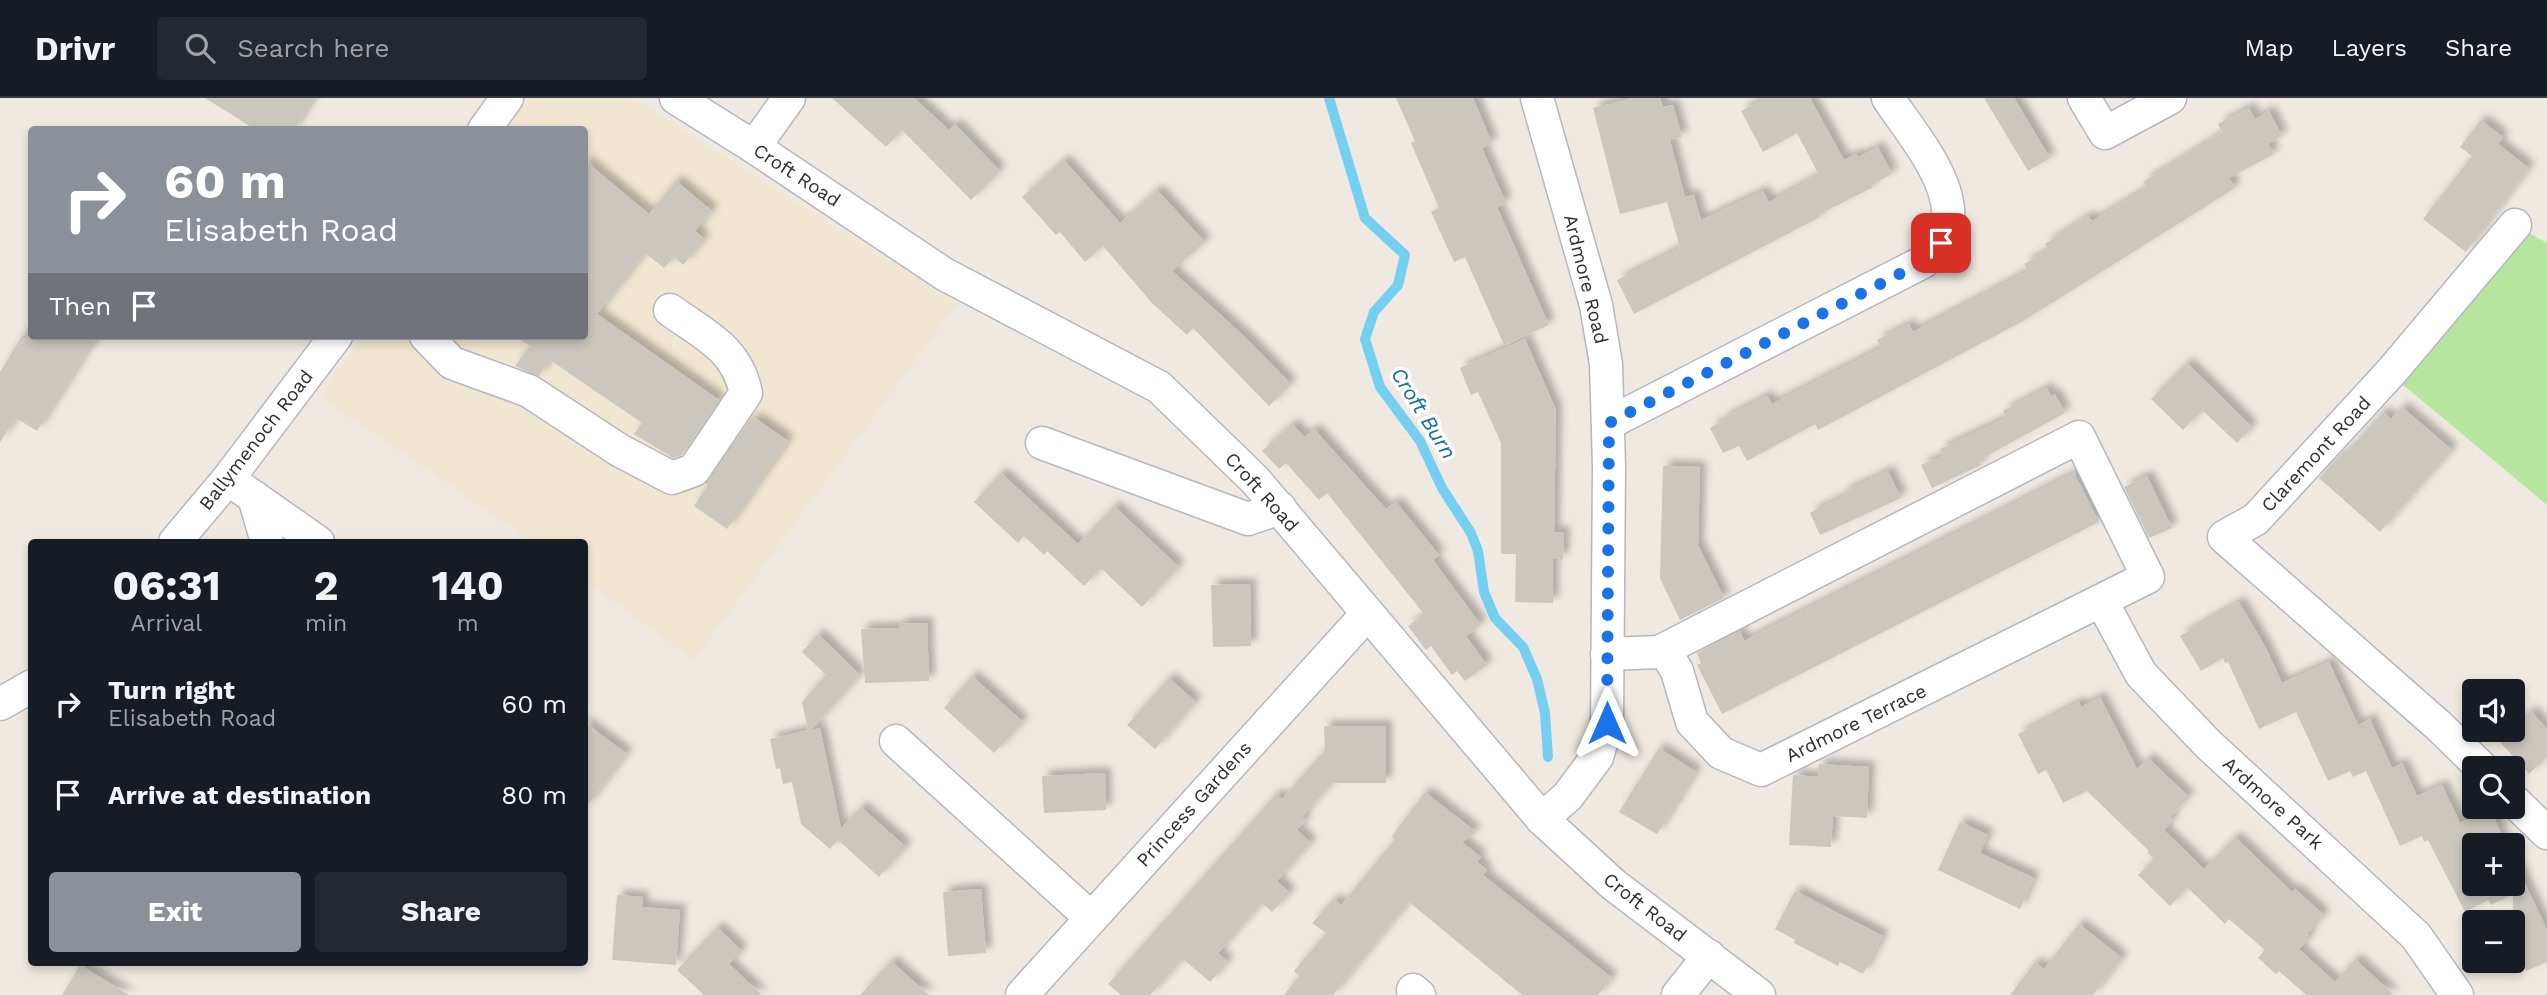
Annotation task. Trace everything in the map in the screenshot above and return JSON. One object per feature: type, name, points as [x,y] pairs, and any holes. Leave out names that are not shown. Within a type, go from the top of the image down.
[{"type":"street","points":[[487,126],[507,98]]},
{"type":"street","name":"Croft Road","points":[[676,98],[754,146],[944,274],[1159,387],[1255,480],[1280,508],[1542,819],[1614,885],[1759,995]]},
{"type":"street","points":[[754,146],[789,98]]},
{"type":"street","name":"Ardmore Road","points":[[1537,98],[1596,305],[1606,364],[1609,423],[1607,723],[1597,757],[1568,796],[1542,819]]},
{"type":"street","points":[[1609,423],[1923,262],[1933,253],[1947,231],[1950,218],[1946,191],[1888,98]]},
{"type":"street","points":[[2084,98],[2105,134],[2170,98]]},
{"type":"street","name":"Claremont Road","points":[[2470,756],[2224,537],[2256,519],[2396,367],[2515,225]]},
{"type":"street","points":[[430,340],[452,363],[529,391],[619,450],[672,478],[694,470],[746,393],[744,380],[728,351],[670,310]]},
{"type":"street","name":"Ballymenoch Road","points":[[178,539],[228,479],[333,340]]},
{"type":"street","name":"Ardmore Terrace","points":[[2079,436],[2148,578],[1761,770],[1721,753],[1692,722],[1676,671],[1665,651],[1659,652],[2079,436]]},
{"type":"street","points":[[1042,443],[1248,519],[1280,508]]},
{"type":"street","points":[[228,479],[314,539]]},
{"type":"street","points":[[254,497],[266,539]]},
{"type":"street","name":"Ardmore Park","points":[[2102,602],[2141,674],[2208,744],[2416,936],[2457,995]]},
{"type":"street","name":"Princess Gardens","points":[[1022,995],[1367,614]]},
{"type":"street","points":[[1607,654],[1659,652]]},
{"type":"street","points":[[0,704],[28,688]]},
{"type":"street","points":[[896,741],[1090,917]]},
{"type":"street","points":[[2525,812],[2547,833]]},
{"type":"street","points":[[1678,995],[1709,957]]},
{"type":"shaded area","points":[[529,98],[633,98],[957,304],[694,660],[588,582],[588,539],[529,539],[320,396],[360,340],[588,340],[588,126],[509,126]]},
{"type":"green space","points":[[2515,225],[2547,243],[2547,505],[2402,384]]},
{"type":"building","points":[[205,98],[314,98],[296,126],[250,126]]},
{"type":"building","points":[[832,98],[914,98],[949,130],[955,124],[1000,171],[971,200],[902,130],[886,147]]},
{"type":"building","points":[[1396,98],[1473,98],[1492,143],[1482,148],[1506,203],[1497,207],[1549,325],[1504,345],[1465,257],[1454,262],[1431,212],[1439,208],[1411,143],[1415,141]]},
{"type":"building","points":[[1633,98],[1660,98],[1663,107],[1673,105],[1682,137],[1670,140],[1685,197],[1694,195],[1701,220],[1763,191],[1769,202],[1819,175],[1797,133],[1763,152],[1741,111],[1766,98],[1810,98],[1844,160],[1856,154],[1858,157],[1878,147],[1892,174],[1871,185],[1873,187],[1818,215],[1820,217],[1634,314],[1617,280],[1680,248],[1667,202],[1620,214],[1593,108]]},
{"type":"building","points":[[1984,98],[2014,98],[2050,158],[2028,171]]},
{"type":"building","points":[[2249,108],[2255,119],[2269,111],[2282,136],[2268,144],[2274,154],[2229,178],[2235,188],[2023,321],[1818,430],[1815,424],[1747,461],[1739,446],[1723,453],[1710,428],[1725,420],[1724,418],[1767,396],[1772,404],[1881,348],[1877,340],[1909,324],[1913,332],[2028,271],[2024,264],[2048,250],[2045,244],[2088,216],[2092,221],[2147,188],[2143,182],[2222,133],[2218,124]]},
{"type":"building","points":[[2481,120],[2503,137],[2498,144],[2529,168],[2466,252],[2423,219],[2472,156],[2460,147]]},
{"type":"building","points":[[1064,160],[1120,223],[1157,190],[1205,242],[1172,271],[1245,337],[1291,384],[1269,406],[1193,328],[1187,335],[1153,304],[1103,246],[1085,262],[1060,232],[1056,235],[1022,197]]},
{"type":"building","points":[[588,163],[649,214],[676,181],[712,211],[695,231],[704,239],[683,265],[674,257],[664,268],[645,253],[597,314],[719,400],[682,455],[673,458],[634,434],[642,423],[550,360],[539,376],[515,366],[530,346],[521,340],[588,340]]},
{"type":"building","points":[[22,336],[28,336],[28,340],[94,340],[37,431],[16,418],[0,442],[0,372]]},
{"type":"building","points":[[1525,339],[1556,410],[1554,532],[1564,532],[1563,559],[1553,559],[1553,603],[1515,602],[1516,554],[1501,554],[1501,443],[1478,392],[1471,395],[1460,368]]},
{"type":"building","points":[[2187,363],[2252,427],[2237,443],[2202,410],[2183,430],[2151,399]]},
{"type":"building","points":[[2047,388],[2051,396],[2055,394],[2065,413],[1979,460],[1981,465],[1932,488],[1921,465],[1943,456],[1940,449],[2006,418],[2003,411]]},
{"type":"building","points":[[2402,407],[2452,450],[2380,532],[2319,478],[2383,412],[2391,419]]},
{"type":"building","points":[[755,418],[788,441],[727,529],[694,506],[708,485],[705,483],[749,421],[752,422]]},
{"type":"building","points":[[1292,424],[1305,437],[1314,429],[1386,509],[1396,502],[1439,555],[1433,560],[1481,625],[1466,636],[1487,665],[1465,681],[1457,671],[1452,675],[1431,646],[1426,650],[1408,626],[1424,614],[1327,493],[1319,500],[1286,463],[1279,469],[1262,451]]},
{"type":"building","points":[[1663,466],[1700,467],[1698,545],[1724,598],[1680,620],[1660,578]]},
{"type":"building","points":[[1888,471],[1901,498],[1820,535],[1810,513],[1844,496],[1842,493]]},
{"type":"building","points":[[1001,473],[1078,544],[1114,506],[1179,567],[1142,607],[1101,568],[1084,586],[1047,551],[1044,555],[1024,536],[1018,543],[974,502]]},
{"type":"building","points":[[2074,473],[2099,522],[1722,714],[1697,665],[1701,663],[1697,653],[1740,631],[1744,641]]},
{"type":"building","points":[[2147,476],[2172,528],[2149,538],[2124,487]]},
{"type":"building","points":[[1250,584],[1251,646],[1213,647],[1211,585]]},
{"type":"building","points":[[2239,602],[2266,648],[2282,683],[2329,662],[2358,725],[2370,719],[2392,768],[2402,763],[2417,796],[2442,785],[2460,823],[2469,819],[2494,819],[2501,833],[2462,833],[2462,896],[2509,896],[2491,905],[2488,900],[2464,910],[2428,840],[2424,842],[2422,836],[2400,846],[2366,771],[2353,777],[2350,771],[2328,781],[2296,712],[2259,729],[2228,662],[2225,663],[2223,658],[2201,671],[2180,636]]},
{"type":"building","points":[[927,623],[929,681],[865,683],[861,629],[900,628],[899,624]]},
{"type":"building","points":[[818,634],[860,675],[811,730],[820,728],[841,828],[861,807],[906,847],[879,877],[838,840],[830,849],[801,824],[792,782],[783,784],[780,768],[776,769],[770,739],[808,730],[802,702],[826,675],[802,652]]},
{"type":"building","points":[[972,676],[1023,722],[994,753],[944,708]]},
{"type":"building","points":[[1169,678],[1196,702],[1155,749],[1127,725]]},
{"type":"building","points":[[2100,697],[2137,769],[2148,758],[2189,797],[2170,817],[2173,820],[2164,830],[2204,869],[2235,837],[2292,892],[2295,889],[2324,915],[2307,934],[2310,937],[2299,949],[2335,982],[2355,959],[2394,995],[2306,995],[2279,971],[2276,974],[2258,958],[2265,950],[2229,919],[2225,924],[2187,887],[2170,906],[2138,875],[2154,859],[2147,852],[2149,851],[2087,791],[2063,803],[2046,770],[2038,774],[2018,734],[2079,702],[2081,707]]},
{"type":"building","points":[[2531,711],[2547,729],[2547,757],[2529,774],[2525,770],[2525,756],[2513,756],[2500,742],[2525,742],[2525,716]]},
{"type":"building","points":[[588,725],[627,754],[588,805]]},
{"type":"building","points":[[1324,726],[1386,726],[1386,783],[1332,783],[1302,817],[1306,820],[1297,830],[1311,843],[1277,881],[1290,893],[1272,912],[1262,903],[1218,953],[1228,962],[1210,982],[1183,959],[1150,995],[1121,995],[1108,984],[1276,794],[1282,799],[1325,750]]},
{"type":"building","points":[[1659,748],[1696,772],[1657,834],[1619,812]]},
{"type":"building","points":[[1819,764],[1869,767],[1867,818],[1833,816],[1831,847],[1789,845],[1793,775],[1818,777]]},
{"type":"building","points":[[1105,773],[1106,810],[1044,813],[1042,776]]},
{"type":"building","points":[[1425,792],[1476,832],[1462,842],[1481,857],[1477,862],[1487,870],[1483,875],[1612,978],[1598,995],[1522,995],[1409,902],[1333,995],[1284,995],[1299,976],[1294,971],[1326,933],[1312,923],[1334,899],[1341,905],[1395,839],[1392,836]]},
{"type":"building","points":[[1960,822],[1988,835],[1980,853],[2034,878],[2020,909],[1938,870]]},
{"type":"building","points":[[2525,883],[2547,930],[2547,962],[2526,971],[2525,910],[2513,910],[2513,896],[2525,896]]},
{"type":"building","points":[[981,889],[986,953],[948,956],[943,892]]},
{"type":"building","points":[[1795,891],[1883,936],[1863,974],[1840,962],[1838,966],[1794,943],[1795,940],[1775,929]]},
{"type":"building","points":[[617,895],[643,897],[642,907],[680,910],[676,965],[612,960]]},
{"type":"building","points":[[2079,924],[2122,958],[2093,995],[2010,995],[2035,962],[2044,969]]},
{"type":"building","points":[[717,927],[742,951],[729,964],[762,995],[704,995],[677,970]]},
{"type":"building","points":[[891,961],[929,995],[860,995]]},
{"type":"building","points":[[82,966],[129,995],[62,995]]},
{"type":"waterway","name":"Croft Burn","points":[[1329,98],[1365,218],[1405,255],[1398,285],[1374,312],[1365,339],[1380,387],[1420,441],[1442,488],[1471,533],[1478,551],[1484,592],[1495,618],[1523,647],[1537,679],[1545,713],[1548,757]]},
{"type":"route","points":[[1607,723],[1609,423],[1923,262],[1941,243]]}]
